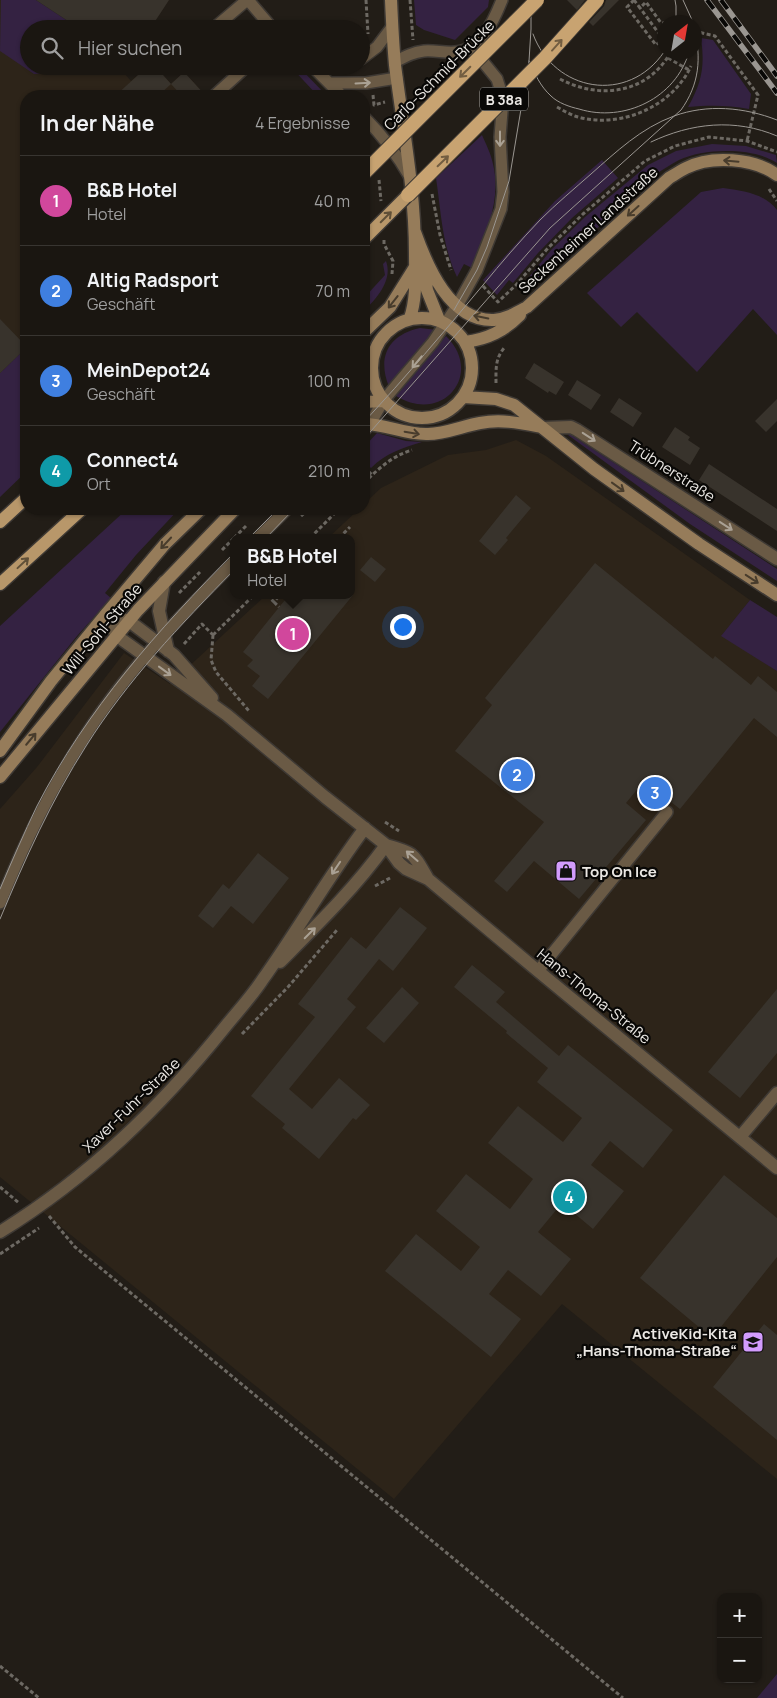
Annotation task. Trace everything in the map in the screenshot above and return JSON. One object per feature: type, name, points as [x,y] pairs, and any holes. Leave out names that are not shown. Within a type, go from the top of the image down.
[{"type":"highway","name":"Carlo-Schmid-Brücke","points":[[370,167],[536,0]]},
{"type":"highway","name":"B 38a","points":[[408,195],[545,58],[597,0]]},
{"type":"main road","name":"Seckenheimer Landstraße","points":[[370,361],[381,337],[394,325],[410,318],[414,307],[415,232],[412,179],[395,62],[391,0]]},
{"type":"main road","name":"Seckenheimer Landstraße","points":[[415,232],[430,269],[457,306],[472,316],[494,320],[509,317],[527,307],[669,178],[686,168],[706,161],[727,160],[747,162],[777,175]]},
{"type":"main road","name":"B 38a","points":[[370,233],[408,195]]},
{"type":"main road","name":"Seckenheimer Landstraße","points":[[370,372],[375,386],[384,401],[402,414],[413,417],[424,418],[446,412],[463,397],[468,387],[472,376],[470,352],[458,332],[442,322],[428,290],[421,249]]},
{"type":"main road","points":[[370,326],[390,307],[415,268]]},
{"type":"main road","points":[[465,342],[480,340],[496,334],[511,324],[527,307]]},
{"type":"main road","points":[[410,318],[425,317],[442,322]]},
{"type":"main road","points":[[463,397],[496,399],[514,405],[602,475],[699,544],[777,595]]},
{"type":"main road","points":[[370,402],[384,401]]},
{"type":"main road","points":[[370,427],[414,434],[430,434],[495,421],[513,422],[543,428]]},
{"type":"main road","points":[[0,522],[20,504]]},
{"type":"main road","points":[[0,584],[75,515]]},
{"type":"main road","name":"Will-Sohl-Straße","points":[[0,751],[52,681],[106,614],[165,544],[195,515]]},
{"type":"main road","name":"Will-Sohl-Straße","points":[[0,777],[129,621],[229,515]]},
{"type":"street","name":"Trübnerstraße","points":[[543,428],[570,427],[578,430],[777,559]]},
{"type":"street","name":"Hans-Thoma-Straße","points":[[164,582],[159,611],[161,638],[168,651],[174,655],[226,715]]},
{"type":"street","points":[[106,614],[129,621],[161,638]]},
{"type":"street","name":"Hans-Thoma-Straße","points":[[106,614],[117,636],[226,715],[386,845],[399,863],[406,869],[428,879],[777,1168]]},
{"type":"street","name":"Xaver-Fuhr-Straße","points":[[0,1232],[73,1182],[119,1143],[195,1065],[263,980],[342,858],[365,828]]},
{"type":"street","name":"Xaver-Fuhr-Straße","points":[[263,980],[341,901],[386,845]]},
{"type":"street","points":[[740,1137],[777,1093]]},
{"type":"lane","points":[[223,20],[248,0],[265,20]]},
{"type":"lane","points":[[395,62],[408,54],[424,51],[457,53],[471,47],[490,27],[502,0]]},
{"type":"lane","points":[[370,52],[377,47],[392,27]]},
{"type":"lane","points":[[370,420],[419,359],[442,322],[457,306],[474,276],[495,226],[502,200],[503,180],[500,137],[503,98],[496,79],[471,47]]},
{"type":"lane","points":[[221,90],[237,75]]},
{"type":"lane","points":[[321,75],[336,90]]},
{"type":"lane","points":[[329,83],[366,83],[397,78]]},
{"type":"lane","points":[[370,123],[398,156],[412,179]]},
{"type":"lane","points":[[262,534],[281,515]]},
{"type":"lane","points":[[0,903],[16,862],[43,808],[80,743],[145,656],[230,566]]},
{"type":"lane","points":[[538,971],[667,812]]},
{"type":"path","points":[[634,0],[640,8],[663,39],[656,45],[627,7],[634,0]]},
{"type":"path","points":[[640,8],[646,2],[657,17]]},
{"type":"path","points":[[702,33],[714,36],[758,95],[747,141]]},
{"type":"path","points":[[560,79],[572,85],[592,90],[612,91],[638,84],[649,77],[666,60]]},
{"type":"path","points":[[558,107],[575,116],[591,120],[625,117],[645,110],[664,100],[680,85],[690,68],[672,60]]},
{"type":"path","points":[[414,93],[416,102]]},
{"type":"path","name":"Seckenheimer Landstraße","points":[[474,276],[498,302],[516,285],[548,248],[583,214],[645,161],[675,146],[710,137],[747,141],[777,152]]},
{"type":"path","points":[[766,185],[777,201]]},
{"type":"path","points":[[431,188],[440,236],[454,276]]},
{"type":"path","points":[[496,399],[496,365],[498,356],[509,343]]},
{"type":"path","points":[[314,534],[333,515]]},
{"type":"path","points":[[343,534],[350,527]]},
{"type":"path","points":[[179,593],[191,581]]},
{"type":"path","points":[[250,599],[213,635],[211,660],[216,672],[251,713]]},
{"type":"path","points":[[271,599],[279,607]]},
{"type":"path","points":[[192,635],[202,624],[213,635]]},
{"type":"path","points":[[0,1187],[51,1218],[75,1247],[623,1698]]},
{"type":"path","points":[[0,1254],[51,1218]]},
{"type":"path","points":[[0,1666],[39,1698]]},
{"type":"shaded area","points":[[0,0],[36,0],[31,20],[20,20],[20,75],[126,75],[131,81],[138,75],[163,75],[171,84],[181,75],[187,75],[200,90],[20,90],[20,391],[0,406]]},
{"type":"shaded area","points":[[1,0],[36,0],[66,20],[20,20],[20,65],[0,51]]},
{"type":"shaded area","points":[[414,0],[489,0],[488,7],[455,40],[424,30],[416,25]]},
{"type":"shaded area","points":[[702,38],[713,40],[751,94],[749,109],[718,106],[688,107],[699,82],[703,57]]},
{"type":"shaded area","points":[[298,75],[307,75],[321,90],[312,90]]},
{"type":"shaded area","points":[[482,135],[493,164],[495,178],[494,204],[487,230],[472,268],[464,264],[457,277],[445,241],[436,178]]},
{"type":"shaded area","points":[[712,144],[746,146],[776,155],[777,163],[756,154],[729,151],[702,153],[679,160],[656,174],[526,294],[523,289],[525,282],[551,250],[585,217],[648,165],[676,151]]},
{"type":"shaded area","points":[[602,160],[618,178],[572,218],[538,253],[513,283],[509,280],[497,295],[483,280],[555,201]]},
{"type":"shaded area","points":[[723,188],[759,196],[772,204],[777,210],[777,335],[753,309],[697,372],[637,312],[621,327],[587,293],[701,192]]},
{"type":"shaded area","points":[[386,261],[388,268],[386,282],[370,304],[370,291],[385,275],[383,264]]},
{"type":"shaded area","points":[[420,328],[437,330],[389,387],[384,366],[388,349],[400,336]]},
{"type":"shaded area","points":[[446,336],[457,350],[461,365],[460,379],[453,391],[443,400],[429,404],[413,403],[396,396]]},
{"type":"shaded area","points":[[20,354],[20,478],[0,497],[0,373]]},
{"type":"shaded area","points":[[377,433],[406,441],[422,442],[388,455],[371,468],[370,441]]},
{"type":"shaded area","points":[[570,434],[777,569],[777,581],[690,524],[568,435]]},
{"type":"shaded area","points":[[516,440],[546,456],[750,600],[722,635],[777,671],[777,1479],[562,1304],[394,1499],[0,1177],[0,809],[37,767],[124,653],[170,684],[262,599],[355,599],[355,534],[332,534],[353,515],[370,515],[370,498],[381,488],[448,455],[486,450]]},
{"type":"shaded area","points":[[120,515],[173,515],[136,555],[105,593],[111,598],[77,636],[0,732],[0,626]]},
{"type":"shaded area","points":[[750,600],[777,617],[777,671],[721,636]]},
{"type":"shaded area","points":[[777,1674],[777,1698],[757,1698]]},
{"type":"building","points":[[36,0],[169,0],[156,20],[66,20]]},
{"type":"building","points":[[567,0],[585,0],[577,10]]},
{"type":"building","points":[[606,0],[619,0],[593,26],[589,22],[604,6]]},
{"type":"building","points":[[138,75],[163,75],[171,84],[164,90],[122,90]]},
{"type":"building","points":[[181,75],[187,75],[200,90],[176,90],[171,84]]},
{"type":"building","points":[[0,319],[20,340],[20,354],[0,373]]},
{"type":"building","points":[[534,363],[564,382],[556,395],[549,391],[548,393],[525,378]]},
{"type":"building","points":[[577,380],[601,395],[591,410],[568,395]]},
{"type":"building","points":[[619,398],[642,413],[633,427],[610,412]]},
{"type":"building","points":[[777,399],[777,421],[766,432],[755,421]]},
{"type":"building","points":[[675,427],[690,437],[688,440],[700,448],[690,465],[662,447]]},
{"type":"building","points":[[709,464],[777,509],[777,531],[699,480]]},
{"type":"building","points":[[516,495],[531,508],[506,538],[508,540],[495,555],[479,541]]},
{"type":"building","points":[[371,557],[386,569],[375,582],[360,570]]},
{"type":"building","points":[[595,563],[713,659],[715,656],[751,685],[758,676],[777,692],[777,737],[754,718],[680,809],[644,781],[626,803],[646,820],[579,899],[534,861],[507,892],[494,881],[544,822],[455,751],[492,705],[485,698]]},
{"type":"building","points":[[286,599],[350,599],[268,699],[252,686],[260,676],[247,666],[253,660],[243,652]]},
{"type":"building","points":[[258,853],[289,878],[253,924],[231,906],[213,928],[198,916],[223,884],[229,889]]},
{"type":"building","points":[[400,907],[427,928],[393,971],[379,959],[347,999],[356,1007],[289,1089],[312,1109],[339,1078],[370,1105],[356,1120],[353,1118],[319,1159],[282,1128],[285,1124],[251,1096],[315,1017],[298,1004],[351,937],[366,949]]},
{"type":"building","points":[[472,965],[505,992],[496,1002],[559,1056],[568,1045],[673,1130],[643,1168],[610,1141],[591,1165],[624,1191],[593,1229],[562,1203],[538,1232],[571,1259],[541,1296],[508,1270],[489,1294],[521,1319],[491,1357],[385,1271],[416,1234],[461,1271],[480,1247],[436,1211],[466,1174],[510,1209],[533,1179],[488,1143],[518,1106],[563,1142],[582,1118],[537,1082],[548,1068],[454,987]]},
{"type":"building","points":[[402,987],[419,1003],[384,1043],[366,1028]]},
{"type":"building","points":[[777,989],[777,1053],[740,1098],[708,1072]]},
{"type":"building","points":[[724,1175],[777,1218],[777,1257],[712,1338],[640,1278]]},
{"type":"building","points":[[764,1324],[777,1335],[777,1440],[713,1387]]},
{"type":"tram line","points":[[454,310],[477,270],[487,247],[509,181],[529,61],[531,0]]},
{"type":"tram line","points":[[675,0],[676,15]]},
{"type":"tram line","points":[[683,0],[690,15]]},
{"type":"tram line","points":[[533,34],[543,54],[557,69],[574,79],[593,85],[612,85],[631,80],[649,69],[657,60]]},
{"type":"tram line","points":[[529,61],[541,84],[557,101],[579,109],[613,112],[630,109],[646,103],[660,94],[673,82],[686,60]]},
{"type":"tram line","points":[[370,432],[550,228],[681,110],[692,91],[698,60]]},
{"type":"tram line","points":[[370,415],[540,220],[630,141],[662,121],[687,112],[699,110],[739,110],[777,120]]},
{"type":"tram line","points":[[651,142],[682,131],[713,125],[745,127],[777,136]]},
{"type":"tram line","points":[[253,534],[272,515]]},
{"type":"tram line","points":[[270,534],[288,515]]},
{"type":"tram line","points":[[0,889],[37,806],[78,736],[151,641],[230,557]]},
{"type":"tram line","points":[[0,919],[50,809],[73,767],[102,722],[155,654],[230,574]]},
{"type":"railway","points":[[707,0],[777,93]]},
{"type":"railway","points":[[721,0],[777,76]]},
{"type":"place","name":"B&B Hotel","points":[[293,634]]},
{"type":"place","name":"Altig Radsport","points":[[517,775]]},
{"type":"place","name":"MeinDepot24","points":[[655,793]]},
{"type":"place","name":"Top On Ice","points":[[566,871]]},
{"type":"place","name":"Connect4","points":[[569,1197]]},
{"type":"place","name":"ActiveKid-Kita „Hans-Thoma-Straße“","points":[[753,1342]]}]
